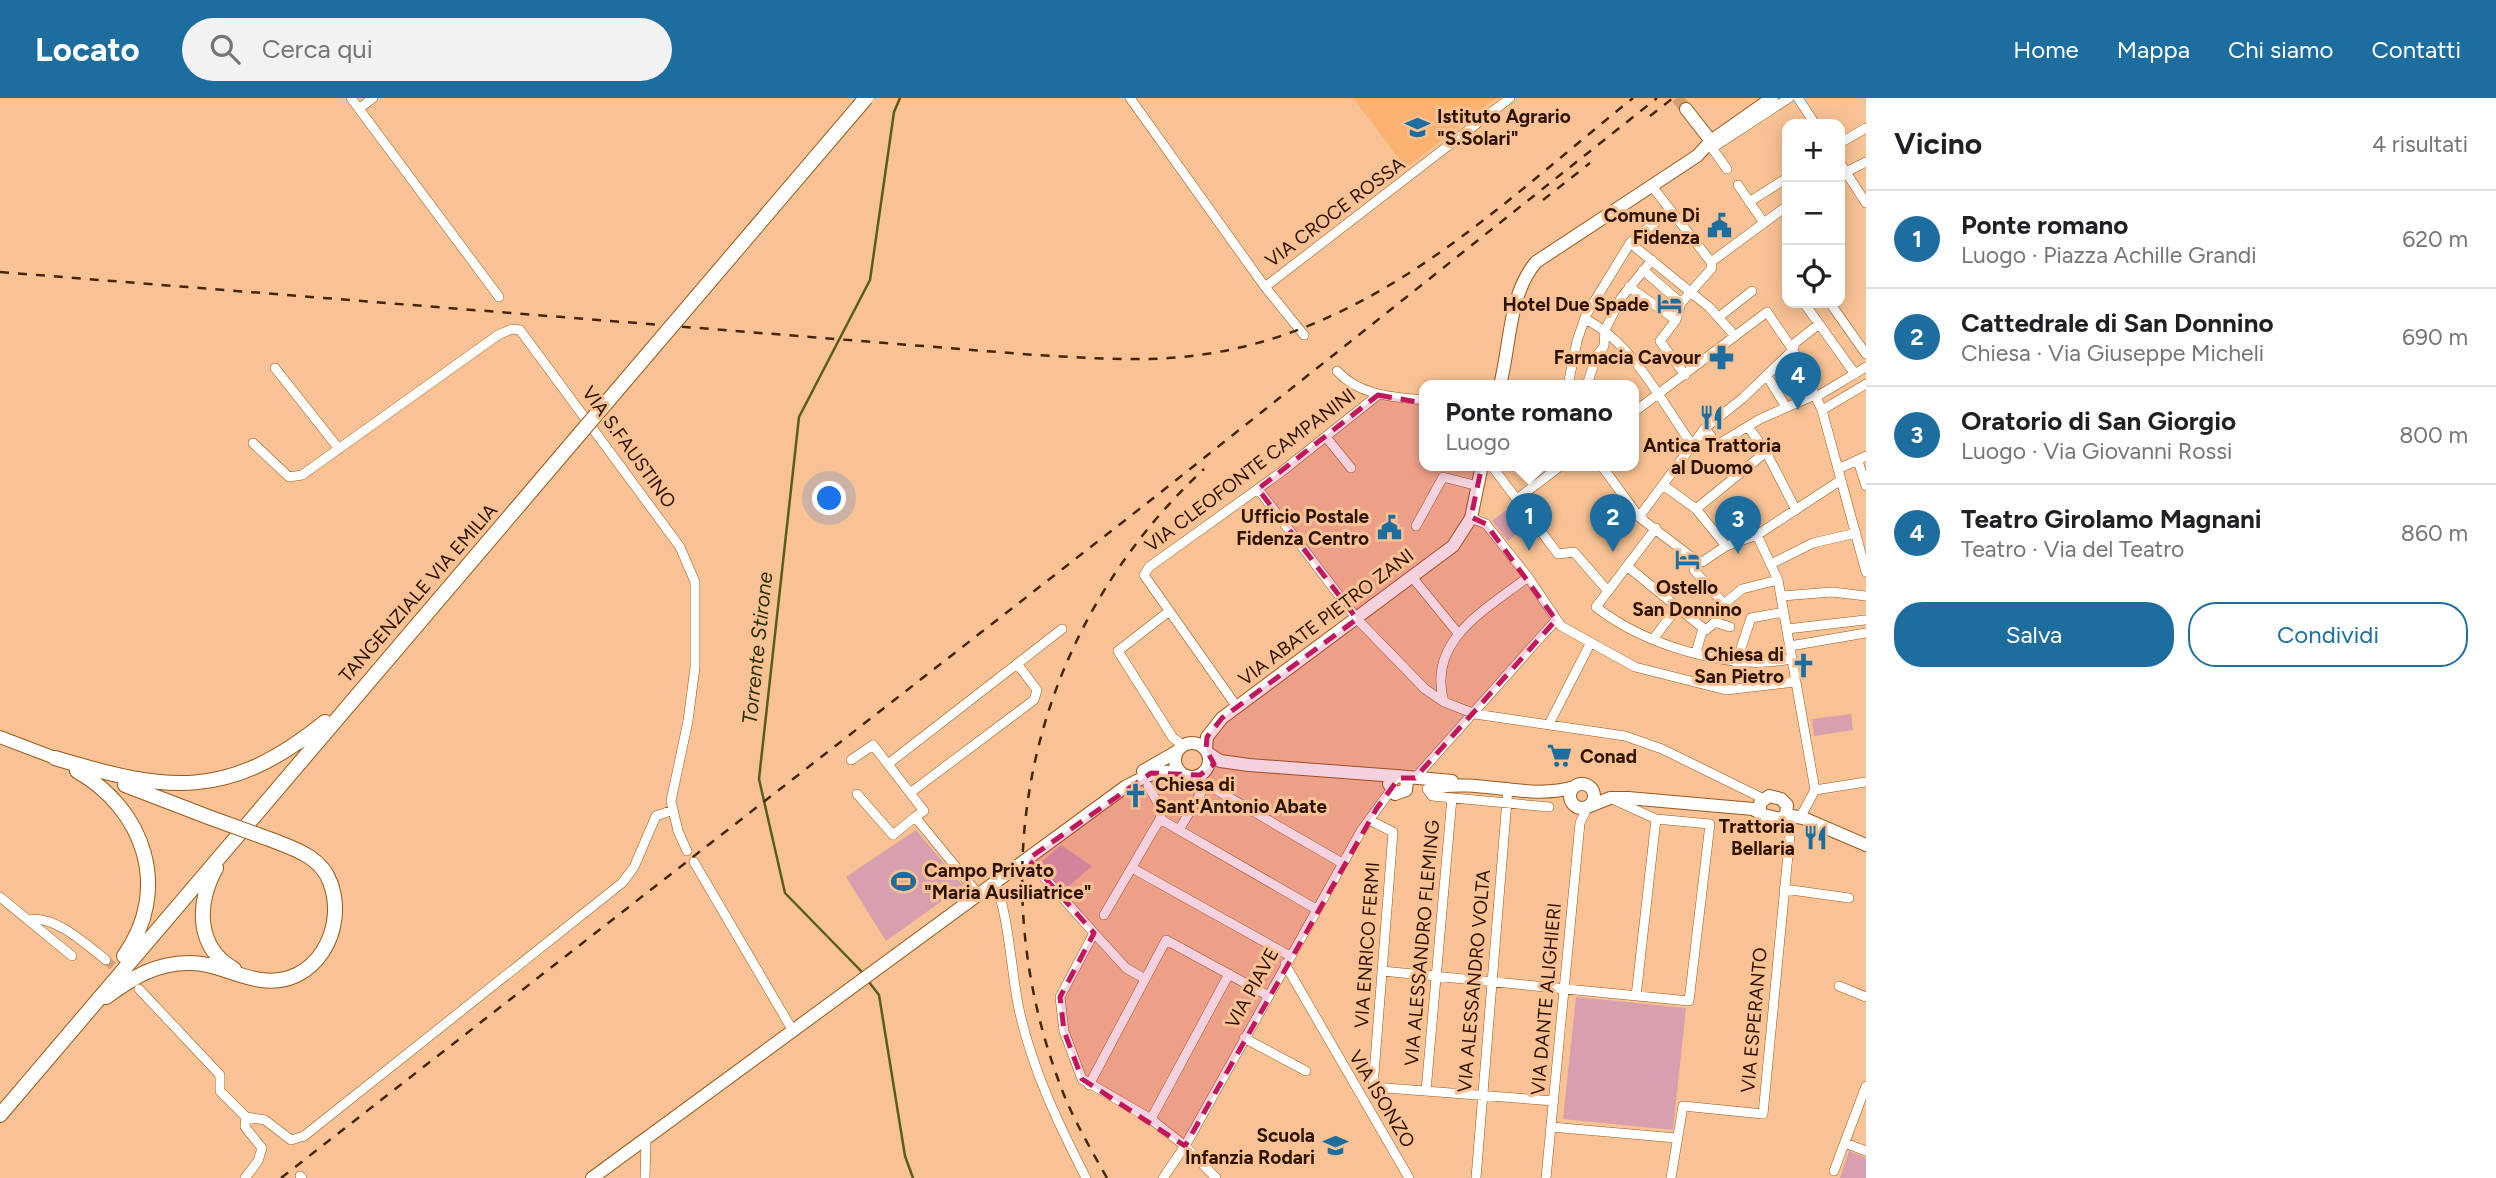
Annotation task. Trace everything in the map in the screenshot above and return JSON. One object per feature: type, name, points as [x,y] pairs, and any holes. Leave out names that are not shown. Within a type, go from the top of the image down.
[{"type":"main road","name":"TANGENZIALE VIA EMILIA","points":[[0,1115],[866,98]]},
{"type":"main road","points":[[1499,380],[1513,310],[1525,276],[1547,252],[1697,156],[1710,143],[1772,98]]},
{"type":"main road","points":[[1686,109],[1710,143]]},
{"type":"main road","points":[[1471,518],[1481,471]]},
{"type":"main road","name":"VIA ABATE PIETRO ZANI","points":[[1125,787],[1137,774],[1182,747],[1452,546],[1471,518]]},
{"type":"main road","points":[[55,758],[125,779],[153,783],[209,782],[277,756],[351,700]]},
{"type":"main road","name":"VIA ABATE PIETRO ZANI","points":[[1207,751],[1207,737],[1222,718]]},
{"type":"main road","points":[[0,737],[272,840],[312,858],[327,874],[336,897],[338,916],[325,951],[312,965],[280,979],[263,981],[191,962],[168,964],[130,979],[86,1013]]},
{"type":"main road","points":[[1250,765],[1204,772],[1196,776],[1182,774],[1175,764],[1182,747],[1198,743],[1220,761],[1367,775],[1400,785],[1466,784],[1549,792],[1583,784],[1610,798]]},
{"type":"main road","points":[[1204,772],[1209,763],[1207,751]]},
{"type":"main road","points":[[55,758],[97,782],[114,796],[135,828],[147,868],[148,890],[138,933],[86,1013]]},
{"type":"main road","name":"VIA ABATE PIETRO ZANI","points":[[592,1178],[1125,787],[1151,773],[1171,770],[1182,774]]},
{"type":"main road","points":[[1574,787],[1570,796],[1582,806]]},
{"type":"main road","points":[[1582,806],[1594,796],[1592,789]]},
{"type":"main road","points":[[1549,792],[1582,806],[1610,798],[1760,807],[1791,814],[1866,845]]},
{"type":"main road","points":[[1760,807],[1769,796],[1781,799],[1791,814]]},
{"type":"main road","points":[[232,841],[203,894],[202,924],[217,957],[247,977]]},
{"type":"street","points":[[351,98],[499,298]]},
{"type":"street","points":[[360,108],[373,98]]},
{"type":"street","name":"VIA CROCE ROSSA","points":[[1130,98],[1265,287],[1510,98]]},
{"type":"street","points":[[1710,143],[1717,145],[1789,98]]},
{"type":"street","points":[[1798,98],[1812,119]]},
{"type":"street","points":[[1845,140],[1866,128]]},
{"type":"street","points":[[1710,143],[1727,169]]},
{"type":"street","points":[[1845,169],[1866,162]]},
{"type":"street","points":[[1845,174],[1866,202]]},
{"type":"street","points":[[1749,202],[1782,181]]},
{"type":"street","points":[[1651,185],[1711,262],[1712,268],[1681,303],[1676,320],[1660,341],[1685,374]]},
{"type":"street","points":[[1738,186],[1765,223]]},
{"type":"street","points":[[1711,262],[1782,210]]},
{"type":"street","points":[[1569,380],[1584,319],[1630,243],[1670,211]]},
{"type":"street","points":[[1630,243],[1691,292],[1719,317],[1735,336]]},
{"type":"street","points":[[1589,380],[1596,357],[1604,346],[1605,330],[1629,287],[1652,260]]},
{"type":"street","points":[[1643,271],[1681,303]]},
{"type":"street","points":[[1265,287],[1304,335]]},
{"type":"street","points":[[1629,287],[1676,320]]},
{"type":"street","points":[[1719,317],[1752,291]]},
{"type":"street","points":[[1808,308],[1855,374]]},
{"type":"street","points":[[1834,308],[1866,354]]},
{"type":"street","points":[[1639,409],[1767,312],[1793,350],[1822,410],[1866,572]]},
{"type":"street","points":[[1584,319],[1605,330],[1623,347],[1691,443]]},
{"type":"street","points":[[1639,517],[1691,443],[1767,376],[1793,350],[1794,343],[1819,324]]},
{"type":"street","name":"VIA S.FAUSTINO","points":[[253,443],[289,477],[302,475],[498,335],[512,329],[520,330],[680,547],[695,582],[693,690],[672,792],[673,810]]},
{"type":"street","points":[[1705,428],[1717,444],[1786,407],[1815,396],[1866,367]]},
{"type":"street","points":[[275,368],[339,449]]},
{"type":"street","points":[[1338,371],[1347,382],[1378,395],[1419,399]]},
{"type":"street","points":[[1767,376],[1786,407]]},
{"type":"street","points":[[1822,410],[1866,384]]},
{"type":"street","name":"VIA CLEOFONTE CAMPANINI","points":[[1168,612],[1144,575],[1149,568],[1258,489],[1378,395]]},
{"type":"street","points":[[1748,427],[1766,452],[1796,510]]},
{"type":"street","points":[[1326,437],[1351,468]]},
{"type":"street","points":[[1696,509],[1766,452]]},
{"type":"street","points":[[1838,469],[1862,458],[1866,486]]},
{"type":"street","points":[[1496,471],[1558,554],[1574,552],[1607,590]]},
{"type":"street","points":[[1517,499],[1554,471]]},
{"type":"street","points":[[1605,471],[1639,517],[1656,528],[1696,565],[1724,604],[1742,589],[1778,580]]},
{"type":"street","points":[[1416,526],[1443,477],[1478,486]]},
{"type":"street","points":[[1696,565],[1726,546],[1757,535],[1841,480]]},
{"type":"street","points":[[1663,485],[1696,509],[1726,546]]},
{"type":"street","points":[[1258,489],[1357,619],[1425,689],[1444,702],[1475,714],[1625,736],[1662,749],[1760,807],[1752,829]]},
{"type":"street","points":[[1471,518],[1486,524],[1528,577],[1556,620],[1590,643],[1650,672],[1726,690],[1795,682]]},
{"type":"street","points":[[1656,528],[1595,607],[1616,623],[1696,653],[1736,663],[1790,659]]},
{"type":"street","points":[[1773,563],[1813,543],[1856,533]]},
{"type":"street","points":[[1757,535],[1773,563],[1782,596],[1790,659],[1815,790]]},
{"type":"street","points":[[1628,567],[1676,609],[1706,630],[1715,622],[1730,627]]},
{"type":"street","points":[[1412,577],[1457,632]]},
{"type":"street","points":[[1444,702],[1440,688],[1441,665],[1457,632],[1528,577]]},
{"type":"street","points":[[1782,596],[1832,592],[1866,596]]},
{"type":"street","points":[[1654,638],[1676,609]]},
{"type":"street","points":[[1182,747],[1173,738],[1118,651],[1168,612],[1237,707]]},
{"type":"street","points":[[1736,663],[1751,618],[1784,612]]},
{"type":"street","name":"VIA PIAVE","points":[[1163,1178],[1185,1146],[1267,995],[1370,818],[1400,785],[1439,752],[1475,714],[1556,620]]},
{"type":"street","points":[[1787,629],[1866,620]]},
{"type":"street","points":[[1696,653],[1703,628]]},
{"type":"street","points":[[888,764],[1062,629]]},
{"type":"street","points":[[1790,646],[1866,633]]},
{"type":"street","points":[[1549,724],[1590,643]]},
{"type":"street","points":[[910,793],[1034,701],[1037,690],[1018,665]]},
{"type":"street","points":[[851,760],[873,746],[924,811],[893,835],[858,794]]},
{"type":"street","points":[[1439,752],[1428,769],[1432,796],[1549,807]]},
{"type":"street","points":[[1791,814],[1815,790],[1866,782]]},
{"type":"street","points":[[1179,830],[1206,784],[1342,863]]},
{"type":"street","points":[[1104,915],[1160,819],[1162,810],[1148,786]]},
{"type":"street","name":"VIA ALESSANDRO VOLTA","points":[[1476,1178],[1508,788]]},
{"type":"street","name":"VIA ALESSANDRO FLEMING","points":[[1426,1091],[1452,798]]},
{"type":"street","points":[[1382,971],[1689,1001],[1710,824],[1656,819],[1610,798]]},
{"type":"street","name":"VIA DANTE ALIGHIERI","points":[[1546,1178],[1582,806]]},
{"type":"street","points":[[139,989],[220,1075],[220,1091],[246,1116],[265,1120],[291,1140],[304,1136],[622,883],[634,867],[656,816],[673,810],[677,831],[687,851]]},
{"type":"street","name":"VIA ESPERANTO","points":[[1676,1138],[1683,1106],[1763,1114],[1791,814]]},
{"type":"street","points":[[915,817],[979,895]]},
{"type":"street","name":"VIA ENRICO FERMI","points":[[1370,818],[1393,832],[1373,1087],[1426,1091]]},
{"type":"street","points":[[1160,819],[1316,909]]},
{"type":"street","points":[[1636,996],[1656,819]]},
{"type":"street","points":[[1028,859],[1126,968],[1145,979]]},
{"type":"street","points":[[694,862],[793,1031]]},
{"type":"street","points":[[1132,868],[1287,960]]},
{"type":"street","points":[[994,883],[1003,911],[1027,1043],[1037,1075],[1086,1178]]},
{"type":"street","points":[[1784,889],[1849,898]]},
{"type":"street","points":[[0,897],[72,956]]},
{"type":"street","points":[[29,920],[42,919],[56,926],[106,960]]},
{"type":"street","points":[[1094,933],[1060,997],[1063,1031],[1082,1079],[1151,1119],[1185,1146],[1216,1178]]},
{"type":"street","points":[[1089,1085],[1166,940],[1267,995]]},
{"type":"street","name":"VIA ISONZO","points":[[1287,960],[1340,1062],[1409,1178]]},
{"type":"street","points":[[1151,1119],[1229,974]]},
{"type":"street","points":[[1839,986],[1866,996]]},
{"type":"street","points":[[1244,1038],[1306,1071]]},
{"type":"street","points":[[1835,1171],[1866,1086]]},
{"type":"street","points":[[1426,1091],[1554,1101]]},
{"type":"street","points":[[245,1178],[258,1161],[262,1148],[246,1127],[246,1116]]},
{"type":"street","points":[[1551,1127],[1676,1138],[1671,1178]]},
{"type":"street","points":[[645,1178],[646,1139]]},
{"type":"street","points":[[1845,1143],[1866,1151]]},
{"type":"highlighted area","points":[[1378,395],[1468,411],[1478,417],[1484,456],[1471,517],[1486,524],[1556,620],[1415,778],[1399,778],[1377,808],[1185,1146],[1082,1079],[1064,1031],[1060,997],[1094,933],[1028,859],[1151,773],[1200,775],[1214,764],[1206,749],[1207,737],[1222,718],[1357,619],[1258,489]]},
{"type":"shaded area","name":"Istituto Agrario \"S.Solari\"","points":[[1353,98],[1496,98],[1406,168]]},
{"type":"shaded area","points":[[1514,504],[1530,523],[1508,541],[1492,521]]},
{"type":"shaded area","points":[[1851,714],[1853,730],[1814,736],[1812,719]]},
{"type":"shaded area","name":"Campo Privato \"Maria Ausiliatrice\"","points":[[916,830],[963,886],[886,941],[846,877]]},
{"type":"shaded area","points":[[1061,845],[1092,866],[1061,893],[1037,866]]},
{"type":"shaded area","points":[[1576,997],[1686,1008],[1673,1130],[1563,1119]]},
{"type":"shaded area","points":[[1849,1151],[1866,1158],[1866,1178],[1840,1178]]},
{"type":"waterway","name":"Torrente Stirone","points":[[863,973],[785,893],[759,779],[799,417],[870,280],[894,112],[900,98]]},
{"type":"waterway","name":"Torrente Stirone","points":[[869,982],[879,995],[905,1156],[913,1178]]},
{"type":"tunnel","points":[[1677,98],[1686,109]]},
{"type":"tunnel","points":[[106,960],[124,976]]},
{"type":"railway","points":[[0,272],[1035,355],[1120,359],[1185,357],[1269,340],[1327,318],[1383,289],[1435,256],[1486,218],[1633,98]]},
{"type":"railway","points":[[281,1178],[1151,500],[1657,98]]},
{"type":"railway","points":[[1650,116],[1673,98]]},
{"type":"railway","points":[[1543,200],[1590,163]]},
{"type":"railway","points":[[1107,1178],[1080,1130],[1063,1092],[1034,997],[1023,914],[1024,832],[1037,752],[1062,674],[1098,600],[1146,532],[1204,469]]},
{"type":"place","name":"Istituto Agrario \"S.Solari\"","points":[[1417,127]]},
{"type":"place","name":"Comune Di Fidenza","points":[[1720,226]]},
{"type":"place","name":"Hotel Due Spade","points":[[1669,304]]},
{"type":"place","name":"Farmacia Cavour","points":[[1721,357]]},
{"type":"place","name":"Teatro Girolamo Magnani","points":[[1798,410]]},
{"type":"place","name":"Antica Trattoria al Duomo","points":[[1712,417]]},
{"type":"place","name":"Ufficio Postale Fidenza Centro","points":[[1389,527]]},
{"type":"place","name":"Ponte romano","points":[[1529,551]]},
{"type":"place","name":"Cattedrale di San Donnino","points":[[1613,552]]},
{"type":"place","name":"Oratorio di San Giorgio","points":[[1738,554]]},
{"type":"place","name":"Ostello San Donnino","points":[[1687,559]]},
{"type":"place","name":"Chiesa di San Pietro","points":[[1804,665]]},
{"type":"place","name":"Conad","points":[[1560,756]]},
{"type":"place","name":"Chiesa di Sant'Antonio Abate","points":[[1135,795]]},
{"type":"place","name":"Trattoria Bellaria","points":[[1815,837]]},
{"type":"place","name":"Campo Privato \"Maria Ausiliatrice\"","points":[[904,881]]},
{"type":"place","name":"Scuola Infanzia Rodari","points":[[1335,1146]]}]
